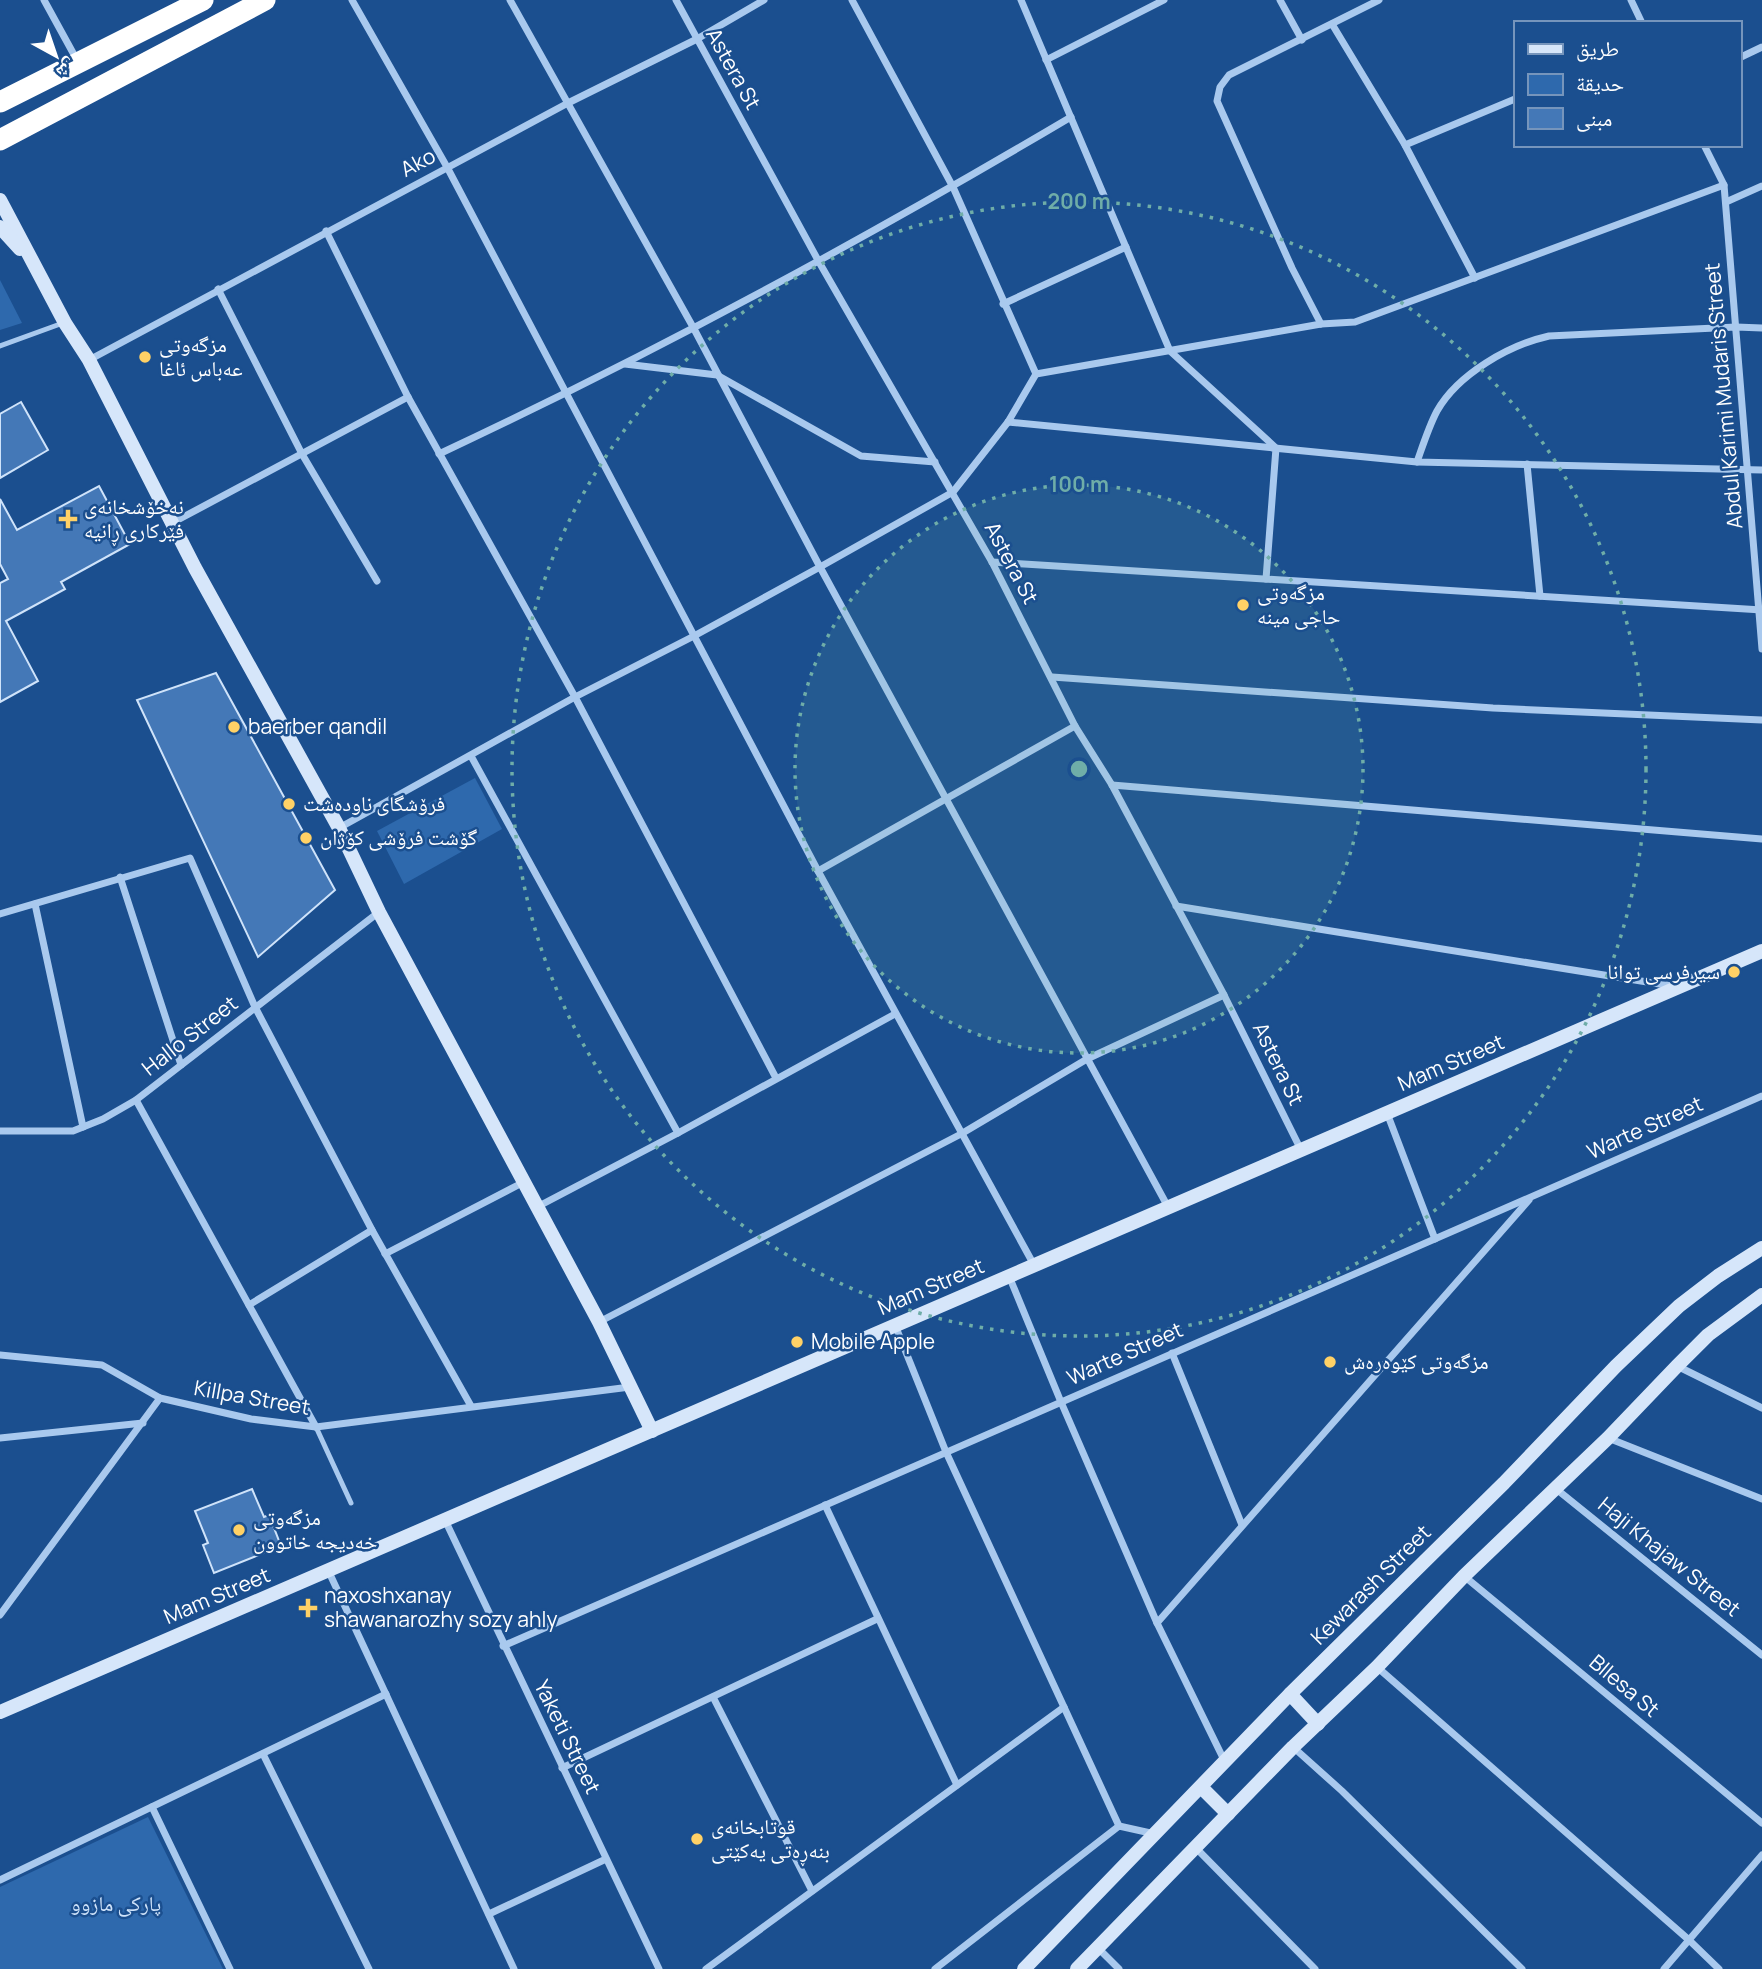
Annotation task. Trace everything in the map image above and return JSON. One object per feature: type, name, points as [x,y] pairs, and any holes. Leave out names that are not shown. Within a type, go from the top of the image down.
[{"type":"highway","points":[[0,140],[265,0]]},
{"type":"highway","points":[[0,102],[198,1]]},
{"type":"street","points":[[44,0],[78,62]]},
{"type":"street","points":[[352,0],[447,167],[818,871],[1034,1265]]},
{"type":"street","points":[[510,0],[693,327],[820,567],[1168,1208]]},
{"type":"street","name":"Astera St","points":[[676,0],[819,262],[992,562],[1075,726],[1111,785],[1224,995],[1301,1150]]},
{"type":"street","name":"Ako","points":[[89,360],[568,103],[697,39],[764,0]]},
{"type":"street","points":[[852,0],[953,187],[1036,374]]},
{"type":"street","points":[[1021,0],[1170,351],[1276,448]]},
{"type":"street","points":[[1046,60],[1164,0]]},
{"type":"street","points":[[1280,0],[1302,40]]},
{"type":"street","points":[[1321,324],[1292,268],[1217,101],[1220,88],[1230,75],[1379,0]]},
{"type":"street","points":[[1631,0],[1641,21]]},
{"type":"street","points":[[1332,24],[1405,145],[1475,278]]},
{"type":"street","points":[[1741,57],[1762,47]]},
{"type":"street","points":[[1405,145],[1514,99]]},
{"type":"street","points":[[439,454],[567,394],[819,262],[1071,117]]},
{"type":"street","name":"Abdul Karimi Mudaris Street","points":[[1705,147],[1724,185],[1726,202],[1762,649]]},
{"type":"street","points":[[1036,374],[1321,324],[1355,321],[1724,185]]},
{"type":"street","points":[[1726,202],[1762,186]]},
{"type":"street","points":[[0,200],[65,323],[89,360],[172,523],[339,828],[379,912],[599,1322],[652,1430]]},
{"type":"street","points":[[0,227],[35,265]]},
{"type":"street","points":[[326,231],[408,397],[576,697],[776,1078]]},
{"type":"street","points":[[1003,304],[1126,247]]},
{"type":"street","points":[[218,289],[302,454],[377,581]]},
{"type":"street","points":[[1417,462],[1438,410],[1450,394],[1487,362],[1527,341],[1549,336],[1762,328]]},
{"type":"street","points":[[624,364],[717,375],[861,456],[934,462]]},
{"type":"street","points":[[339,828],[953,492],[1008,422],[1036,374]]},
{"type":"street","points":[[172,523],[408,397]]},
{"type":"street","points":[[1008,422],[1417,462],[1762,470]]},
{"type":"street","points":[[1266,579],[1276,448]]},
{"type":"street","points":[[1527,464],[1540,596]]},
{"type":"street","points":[[992,562],[1760,610]]},
{"type":"street","points":[[1052,677],[1493,708],[1762,720]]},
{"type":"street","points":[[818,871],[1075,726]]},
{"type":"street","points":[[471,756],[678,1133]]},
{"type":"street","points":[[1111,785],[1762,839]]},
{"type":"street","points":[[0,914],[190,858],[255,1007],[372,1230],[471,1406]]},
{"type":"street","points":[[120,877],[181,1065]]},
{"type":"street","points":[[35,904],[83,1127]]},
{"type":"street","points":[[1176,905],[1678,987]]},
{"type":"street","name":"Hallo Street","points":[[0,1131],[73,1131],[103,1119],[136,1100],[379,912]]},
{"type":"street","name":"Mam Street","points":[[0,1712],[1762,951]]},
{"type":"street","points":[[599,1322],[961,1134],[1087,1059],[1224,995]]},
{"type":"street","points":[[537,1207],[895,1014]]},
{"type":"street","name":"Warte Street","points":[[503,1646],[1762,1096]]},
{"type":"street","points":[[136,1100],[316,1427]]},
{"type":"street","points":[[1387,1113],[1435,1239]]},
{"type":"street","points":[[386,1254],[524,1182]]},
{"type":"street","points":[[1157,1623],[1531,1197]]},
{"type":"street","points":[[249,1305],[372,1230]]},
{"type":"street","name":"Kewarash Street","points":[[1024,1969],[1290,1694],[1504,1483],[1616,1366],[1679,1306],[1718,1276],[1762,1248]]},
{"type":"street","points":[[1009,1276],[1157,1623],[1226,1762]]},
{"type":"street","points":[[1077,1969],[1293,1747],[1377,1667],[1464,1576],[1608,1438],[1708,1335],[1762,1295]]},
{"type":"street","points":[[895,1325],[946,1452],[1119,1826]]},
{"type":"street","points":[[1172,1353],[1242,1525]]},
{"type":"street","name":"Killpa Street","points":[[0,1354],[102,1364],[160,1398],[251,1419],[316,1427],[631,1386]]},
{"type":"street","points":[[1677,1366],[1762,1408]]},
{"type":"street","points":[[0,1615],[160,1398]]},
{"type":"street","points":[[0,1438],[143,1423]]},
{"type":"street","points":[[1608,1438],[1762,1499]]},
{"type":"street","name":"‌Haji Khajaw Street","points":[[1555,1487],[1762,1655]]},
{"type":"street","points":[[825,1505],[957,1785]]},
{"type":"street","name":"Yaketi Street","points":[[445,1520],[659,1969]]},
{"type":"street","points":[[328,1570],[514,1969]]},
{"type":"street","name":"Bllesa St","points":[[1464,1576],[1762,1823]]},
{"type":"street","points":[[562,1768],[877,1619]]},
{"type":"street","points":[[1377,1667],[1719,1969]]},
{"type":"street","points":[[0,1880],[386,1694]]},
{"type":"street","points":[[1290,1694],[1318,1724]]},
{"type":"street","points":[[713,1697],[812,1891]]},
{"type":"street","points":[[706,1969],[1064,1707]]},
{"type":"street","points":[[1293,1747],[1342,1791],[1522,1969]]},
{"type":"street","points":[[263,1754],[369,1969]]},
{"type":"street","points":[[1201,1787],[1228,1814]]},
{"type":"street","points":[[152,1807],[230,1969]]},
{"type":"street","points":[[934,1969],[1119,1826],[1156,1834]]},
{"type":"street","points":[[1196,1848],[1315,1969]]},
{"type":"street","points":[[1664,1969],[1762,1855]]},
{"type":"street","points":[[489,1914],[606,1859]]},
{"type":"street","points":[[1098,1948],[1119,1969]]},
{"type":"lane","points":[[0,346],[65,323]]},
{"type":"lane","points":[[316,1427],[351,1503]]},
{"type":"green space","points":[[0,280],[22,323],[0,330]]},
{"type":"green space","points":[[475,778],[502,829],[404,884],[377,831]]},
{"type":"green space","name":"پارکی مازوو","points":[[148,1817],[223,1969],[0,1969],[0,1887]]},
{"type":"building","points":[[21,402],[48,450],[0,478],[0,414]]},
{"type":"building","points":[[99,486],[130,544],[61,582],[65,589],[6,621],[38,681],[0,702],[0,583],[8,579],[0,564],[0,499],[17,530]]},
{"type":"building","points":[[216,673],[335,890],[258,957],[137,700]]},
{"type":"building","name":"مزگەوتی خەدیجە خاتوون","points":[[252,1489],[264,1517],[269,1515],[281,1546],[214,1573],[203,1545],[208,1543],[195,1511]]},
{"type":"place","name":"مزگەوتی عەباس ئاغا","points":[[145,357]]},
{"type":"place","name":"نەخۆشخانەی فێرکاری ڕانیە","points":[[68,519]]},
{"type":"place","name":"مزگەوتی حاجی مینە","points":[[1243,605]]},
{"type":"place","name":"baerber qandil","points":[[234,727]]},
{"type":"place","name":"فرۆشگای ناوده‌شت","points":[[289,804]]},
{"type":"place","name":"گۆشت فرۆشی کۆژان","points":[[306,838]]},
{"type":"place","name":"سيرفرسى توانا","points":[[1734,972]]},
{"type":"place","name":"Mobile Apple","points":[[797,1342]]},
{"type":"place","name":"مزگەوتی کێوەرەش","points":[[1330,1362]]},
{"type":"place","name":"مزگەوتی خەدیجە خاتوون","points":[[239,1530]]},
{"type":"place","name":"naxoshxanay shawanarozhy sozy ahly","points":[[308,1608]]},
{"type":"place","name":"قوتابخانەی بنەڕەتی یەکێتی","points":[[697,1839]]}]
